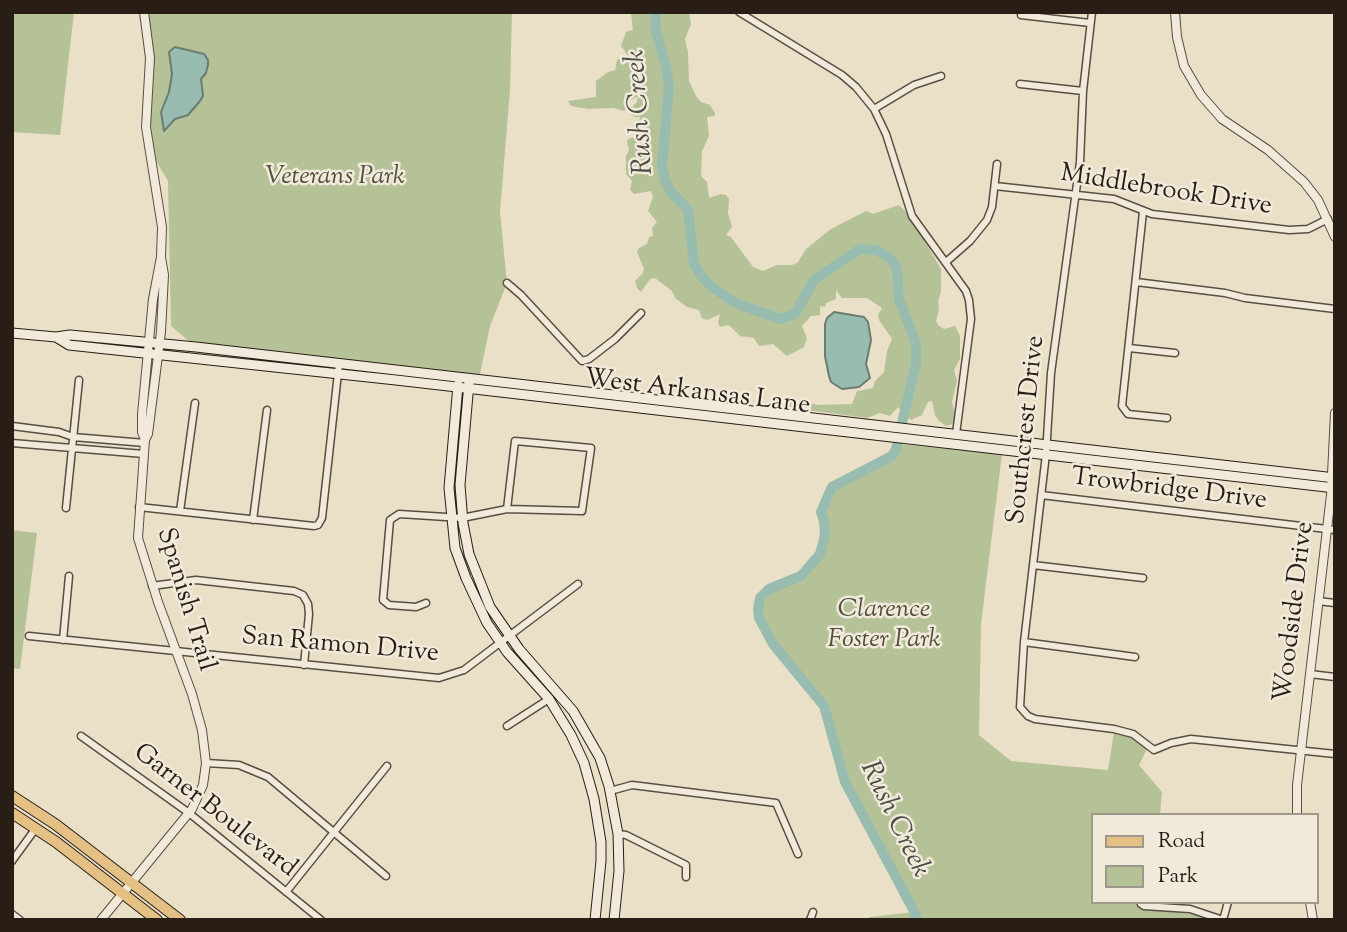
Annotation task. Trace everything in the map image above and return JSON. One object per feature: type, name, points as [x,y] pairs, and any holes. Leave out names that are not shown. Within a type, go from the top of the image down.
[{"type":"main road","name":"West Arkansas Lane","points":[[12,333],[160,343],[463,389],[925,441],[1046,449]]},
{"type":"main road","name":"West Arkansas Lane","points":[[56,337],[69,345],[153,354],[465,377],[926,430],[1046,449],[1333,483]]},
{"type":"main road","points":[[465,377],[449,488],[459,562],[487,623],[549,699],[576,745],[594,799],[601,861],[595,920]]},
{"type":"main road","points":[[463,389],[462,518],[469,554],[490,607],[510,636],[573,711],[600,758],[610,790],[618,834],[619,871],[614,920]]},
{"type":"main road","points":[[12,796],[55,824],[180,920]]},
{"type":"main road","points":[[594,799],[602,800],[615,813]]},
{"type":"main road","points":[[12,813],[36,828],[157,920]]},
{"type":"street","name":"Spanish Trail","points":[[101,920],[189,813],[200,795],[206,763],[202,730],[192,694],[152,586],[138,538],[145,442],[142,424],[153,354],[160,343],[164,275],[161,219],[146,127],[150,58],[145,12]]},
{"type":"street","points":[[739,12],[842,75],[861,92],[874,109],[886,134],[912,216],[966,291],[971,312],[956,434]]},
{"type":"street","name":"Southcrest Drive","points":[[1092,12],[1076,195],[1051,373],[1046,449],[1019,702],[1028,716],[1124,731],[1133,734],[1154,750],[1191,739],[1301,750]]},
{"type":"street","points":[[1175,12],[1177,37],[1184,66],[1201,95],[1230,125],[1291,169],[1318,200],[1335,237]]},
{"type":"street","points":[[1021,15],[1090,23]]},
{"type":"street","points":[[874,109],[914,85],[941,76]]},
{"type":"street","points":[[1020,84],[1083,91]]},
{"type":"street","points":[[946,262],[984,225],[992,206],[997,164]]},
{"type":"street","name":"Middlebrook Drive","points":[[995,186],[1114,199],[1143,212],[1289,230],[1308,229],[1328,219]]},
{"type":"street","points":[[1143,212],[1123,410],[1128,414],[1167,418]]},
{"type":"street","name":"Spanish Trail","points":[[153,354],[149,342],[161,257]]},
{"type":"street","points":[[1136,282],[1335,309]]},
{"type":"street","points":[[507,284],[521,295],[582,361],[589,359],[615,339],[641,313]]},
{"type":"street","points":[[1129,348],[1175,353]]},
{"type":"street","points":[[139,507],[314,526],[321,522],[339,369]]},
{"type":"street","points":[[66,508],[79,380]]},
{"type":"street","points":[[180,511],[195,402]]},
{"type":"street","points":[[253,520],[267,410]]},
{"type":"street","name":"Woodside Drive","points":[[1297,813],[1297,785],[1318,601],[1331,529],[1335,413]]},
{"type":"street","points":[[12,426],[59,432],[73,437],[145,442]]},
{"type":"street","points":[[426,603],[416,607],[389,605],[383,600],[389,523],[394,516],[399,514],[462,518],[507,509],[582,511],[591,448],[515,441],[507,509]]},
{"type":"street","points":[[12,443],[144,454]]},
{"type":"street","name":"Trowbridge Drive","points":[[1041,495],[1331,529]]},
{"type":"street","points":[[1033,565],[1143,578]]},
{"type":"street","points":[[62,640],[69,576]]},
{"type":"street","points":[[152,586],[196,580],[294,591],[303,595],[309,614],[304,665]]},
{"type":"street","name":"San Ramon Drive","points":[[29,636],[439,678],[464,670],[578,584]]},
{"type":"street","points":[[1318,601],[1335,603]]},
{"type":"street","points":[[1024,642],[1135,657]]},
{"type":"street","points":[[1310,674],[1335,677]]},
{"type":"street","points":[[507,726],[549,699]]},
{"type":"street","name":"Garner Boulevard","points":[[81,736],[189,813],[321,920]]},
{"type":"street","points":[[1301,750],[1335,754]]},
{"type":"street","points":[[206,763],[239,765],[268,777],[386,876]]},
{"type":"street","points":[[286,892],[387,766]]},
{"type":"street","points":[[610,790],[632,785],[776,803],[798,854]]},
{"type":"street","points":[[12,861],[36,828]]},
{"type":"street","points":[[618,834],[626,835],[686,866],[686,877]]},
{"type":"street","points":[[1141,904],[1190,909],[1223,920]]},
{"type":"street","points":[[12,914],[20,920]]},
{"type":"green space","points":[[12,12],[74,12],[60,135],[12,132]]},
{"type":"green space","name":"Veterans Park","points":[[145,12],[512,12],[510,90],[500,212],[507,283],[490,326],[479,379],[196,347],[171,326],[168,181],[150,151]]},
{"type":"green space","points":[[631,12],[689,12],[691,24],[685,39],[689,81],[696,96],[701,102],[710,105],[715,113],[715,116],[707,117],[709,136],[702,151],[701,176],[707,182],[709,198],[721,194],[729,199],[728,213],[732,227],[726,235],[731,237],[753,267],[763,271],[777,265],[792,265],[798,262],[806,249],[831,229],[866,211],[873,214],[899,205],[910,216],[941,269],[941,292],[936,321],[944,329],[955,326],[960,336],[960,359],[954,370],[957,381],[952,402],[955,415],[953,424],[946,426],[939,421],[932,401],[928,402],[922,415],[911,420],[898,407],[890,416],[880,413],[867,418],[814,411],[788,412],[786,409],[789,402],[793,401],[817,405],[852,404],[857,391],[873,388],[875,381],[884,372],[892,339],[879,320],[878,315],[882,308],[867,298],[842,298],[836,290],[836,299],[826,303],[825,307],[820,306],[820,315],[811,316],[802,326],[807,338],[804,347],[787,356],[773,344],[759,346],[754,338],[740,336],[729,325],[720,327],[720,314],[707,320],[702,318],[699,310],[687,307],[655,278],[650,279],[641,292],[637,288],[635,281],[644,269],[637,252],[647,244],[649,237],[653,236],[652,228],[657,222],[648,211],[653,197],[651,191],[634,194],[630,190],[632,181],[626,174],[626,156],[629,150],[627,142],[628,139],[636,137],[636,125],[641,117],[630,114],[630,109],[638,97],[631,99],[625,111],[613,108],[588,109],[571,106],[568,101],[596,97],[596,81],[615,70],[617,60],[627,56],[621,46],[626,32],[633,30]]},
{"type":"green space","name":"Clarence Foster Park","points":[[897,444],[1002,454],[981,624],[979,735],[1011,761],[1108,770],[1114,732],[1132,737],[1147,749],[1139,765],[1162,792],[1160,813],[1092,813],[1092,904],[1176,904],[1179,912],[1219,920],[870,920],[869,917],[915,912],[845,782],[824,706],[773,644],[759,618],[758,609],[760,598],[769,589],[801,576],[820,554],[825,535],[821,512],[832,487],[892,456]]},
{"type":"green space","points":[[12,530],[37,533],[20,669],[12,668]]},
{"type":"water","points":[[175,47],[204,54],[208,65],[201,79],[203,96],[200,101],[188,115],[175,119],[164,131],[161,112],[169,92],[172,74],[169,52]]},
{"type":"water","points":[[834,312],[864,317],[868,322],[871,340],[866,364],[870,378],[859,387],[842,389],[831,382],[829,376],[825,356],[825,324]]},
{"type":"waterway","name":"Rush Creek","points":[[655,12],[656,31],[669,86],[662,167],[672,193],[688,210],[694,264],[702,277],[735,303],[780,319],[795,314],[814,280],[860,249],[876,250],[890,258],[897,268],[899,299],[916,344],[916,363],[896,449],[892,456],[832,487],[821,512],[825,535],[820,554],[801,576],[769,589],[760,598],[758,609],[759,618],[773,644],[824,706],[845,782],[917,920]]}]
